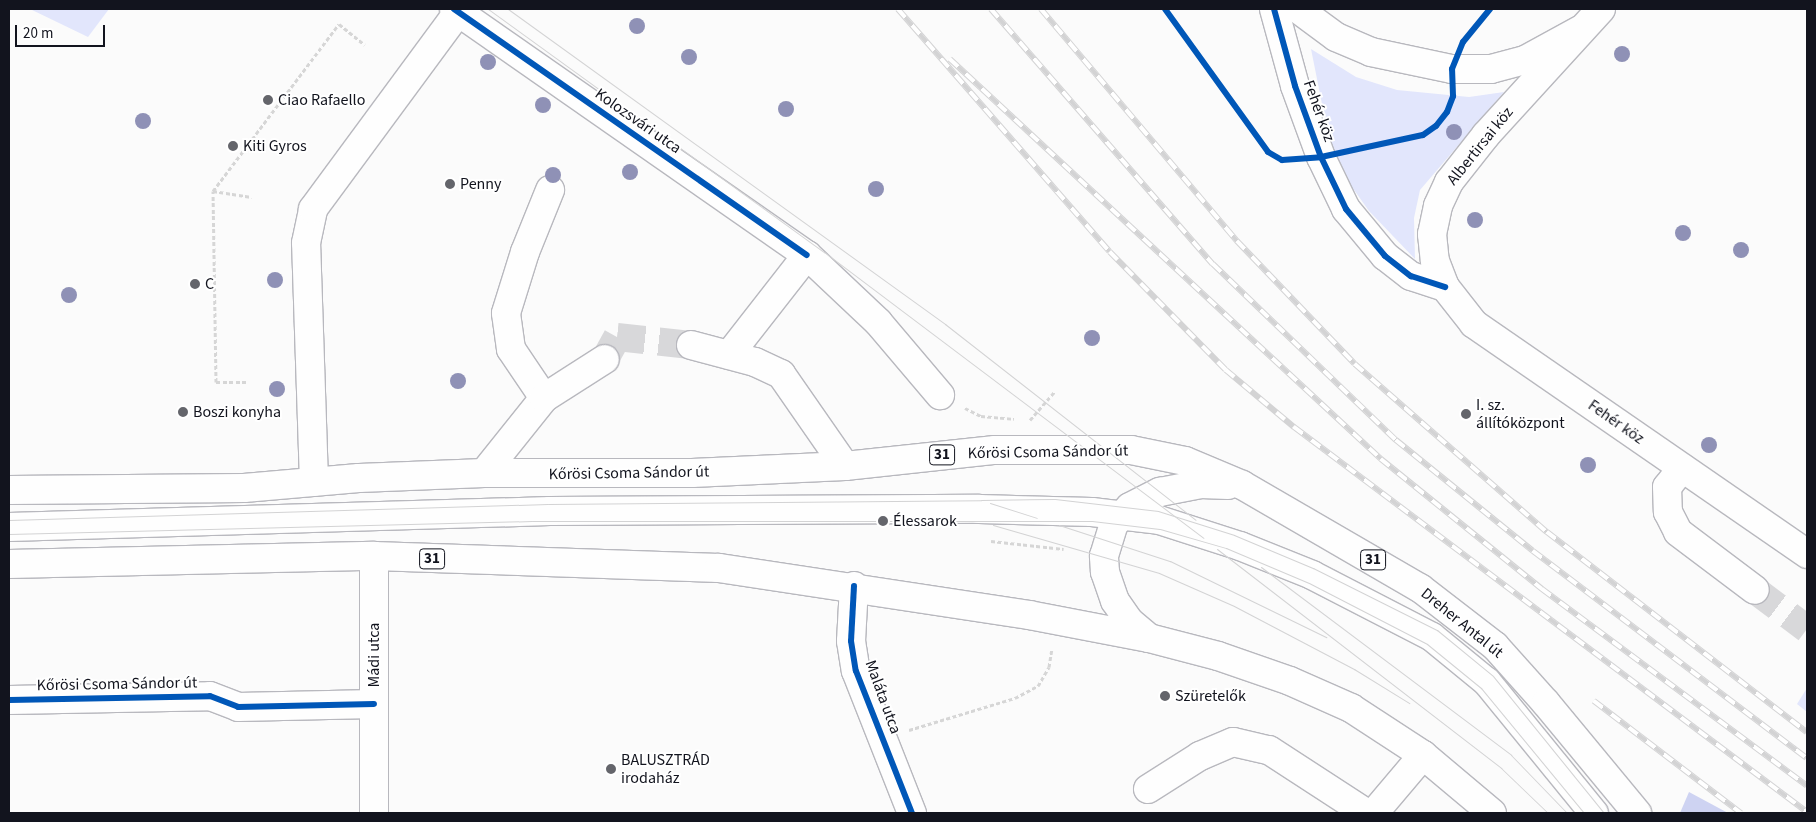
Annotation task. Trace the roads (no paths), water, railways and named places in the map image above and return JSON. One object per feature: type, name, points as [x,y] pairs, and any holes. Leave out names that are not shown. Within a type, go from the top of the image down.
[{"type":"main road","name":"Fehér köz","points":[[1274,9],[1295,86],[1320,157],[1346,209],[1385,256],[1410,276],[1445,287],[1474,324],[1807,554]]},
{"type":"main road","name":"Albertirsai köz","points":[[1298,9],[1336,37],[1371,52],[1452,69],[1491,69],[1525,60],[1592,18]]},
{"type":"main road","name":"Kolozsvári utca","points":[[456,10],[807,255],[878,322],[940,395]]},
{"type":"main road","points":[[314,482],[306,243],[313,209],[456,10]]},
{"type":"main road","name":"Albertirsai köz","points":[[1445,287],[1435,261],[1432,234],[1438,206],[1449,182],[1486,136],[1592,18]]},
{"type":"main road","points":[[544,398],[511,350],[506,313],[525,252],[550,190]]},
{"type":"main road","points":[[729,355],[807,255]]},
{"type":"main road","points":[[691,345],[729,355],[781,374],[845,466]]},
{"type":"main road","points":[[484,473],[544,398],[605,359]]},
{"type":"main road","name":"Kőrösi Csoma Sándor út","points":[[9,490],[244,488],[314,482],[484,473],[692,473],[845,466],[995,450],[1131,450],[1186,461],[1242,485]]},
{"type":"main road","points":[[1682,468],[1666,487],[1668,512],[1678,532],[1755,590]]},
{"type":"main road","points":[[1149,638],[1128,621],[1115,601],[1105,572],[1107,540],[1121,515],[1130,507],[1172,488],[1201,484],[1242,485]]},
{"type":"main road","name":"Dreher Antal út","points":[[1242,485],[1420,588],[1495,646],[1546,703],[1637,813]]},
{"type":"main road","points":[[177,489],[198,505],[369,510],[438,516]]},
{"type":"main road","points":[[9,527],[438,516],[550,511],[969,509],[1121,515],[1173,522],[1312,575],[1432,637],[1487,682],[1594,813]]},
{"type":"main road","name":"31","points":[[9,564],[374,556],[719,568],[854,586],[1056,620],[1149,638],[1218,656],[1290,681],[1351,708],[1423,755],[1492,813]]},
{"type":"main road","name":"Mádi utca","points":[[374,556],[374,813]]},
{"type":"main road","name":"Maláta utca","points":[[854,586],[851,623],[853,656],[882,738],[912,813]]},
{"type":"main road","name":"Kőrösi Csoma Sándor út","points":[[9,700],[210,696],[238,707],[374,704]]},
{"type":"main road","points":[[1148,789],[1200,756],[1233,742],[1269,750],[1366,813]]},
{"type":"main road","points":[[1374,813],[1423,755]]},
{"type":"tunnel","points":[[605,359],[617,337],[691,345]]},
{"type":"tunnel","points":[[1755,590],[1807,629]]},
{"type":"tram line","points":[[488,9],[824,252],[1203,538]]},
{"type":"tram line","points":[[508,9],[945,324],[1196,520]]},
{"type":"tram line","points":[[9,520],[548,504],[1055,499],[1158,511],[1234,535],[1313,568],[1437,630],[1493,676],[1604,813]]},
{"type":"tram line","points":[[990,503],[1037,518]]},
{"type":"tram line","points":[[9,534],[532,521],[1092,521],[1160,529],[1226,548],[1309,583],[1427,644],[1481,688],[1584,813]]},
{"type":"tram line","points":[[993,525],[1159,573],[1234,606],[1354,669],[1409,703]]},
{"type":"tram line","points":[[1059,525],[1170,561],[1326,637]]},
{"type":"tram line","points":[[1217,549],[1501,768],[1548,813]]},
{"type":"tram line","points":[[1261,567],[1511,755],[1567,813]]},
{"type":"railway","points":[[898,9],[1110,252],[1226,370],[1294,427],[1807,812]]},
{"type":"railway","points":[[991,9],[1213,264],[1396,440],[1533,551],[1807,758]]},
{"type":"railway","points":[[1041,9],[1237,241],[1355,364],[1547,532],[1807,732]]},
{"type":"railway","points":[[950,59],[1381,459],[1542,589],[1807,786]]},
{"type":"railway","points":[[1594,701],[1741,813]]},
{"type":"place","name":"Ciao Rafaello","points":[[268,100]]},
{"type":"place","name":"Kiti Gyros","points":[[233,146]]},
{"type":"place","name":"Penny","points":[[450,184]]},
{"type":"place","name":"C","points":[[195,284]]},
{"type":"place","name":"Boszi konyha","points":[[183,412]]},
{"type":"place","name":"I. sz. állítóközpont","points":[[1466,414]]},
{"type":"place","name":"Élessarok","points":[[883,521]]},
{"type":"place","name":"Szüretelők","points":[[1165,696]]},
{"type":"place","name":"BALUSZTRÁD irodaház","points":[[611,769]]}]
